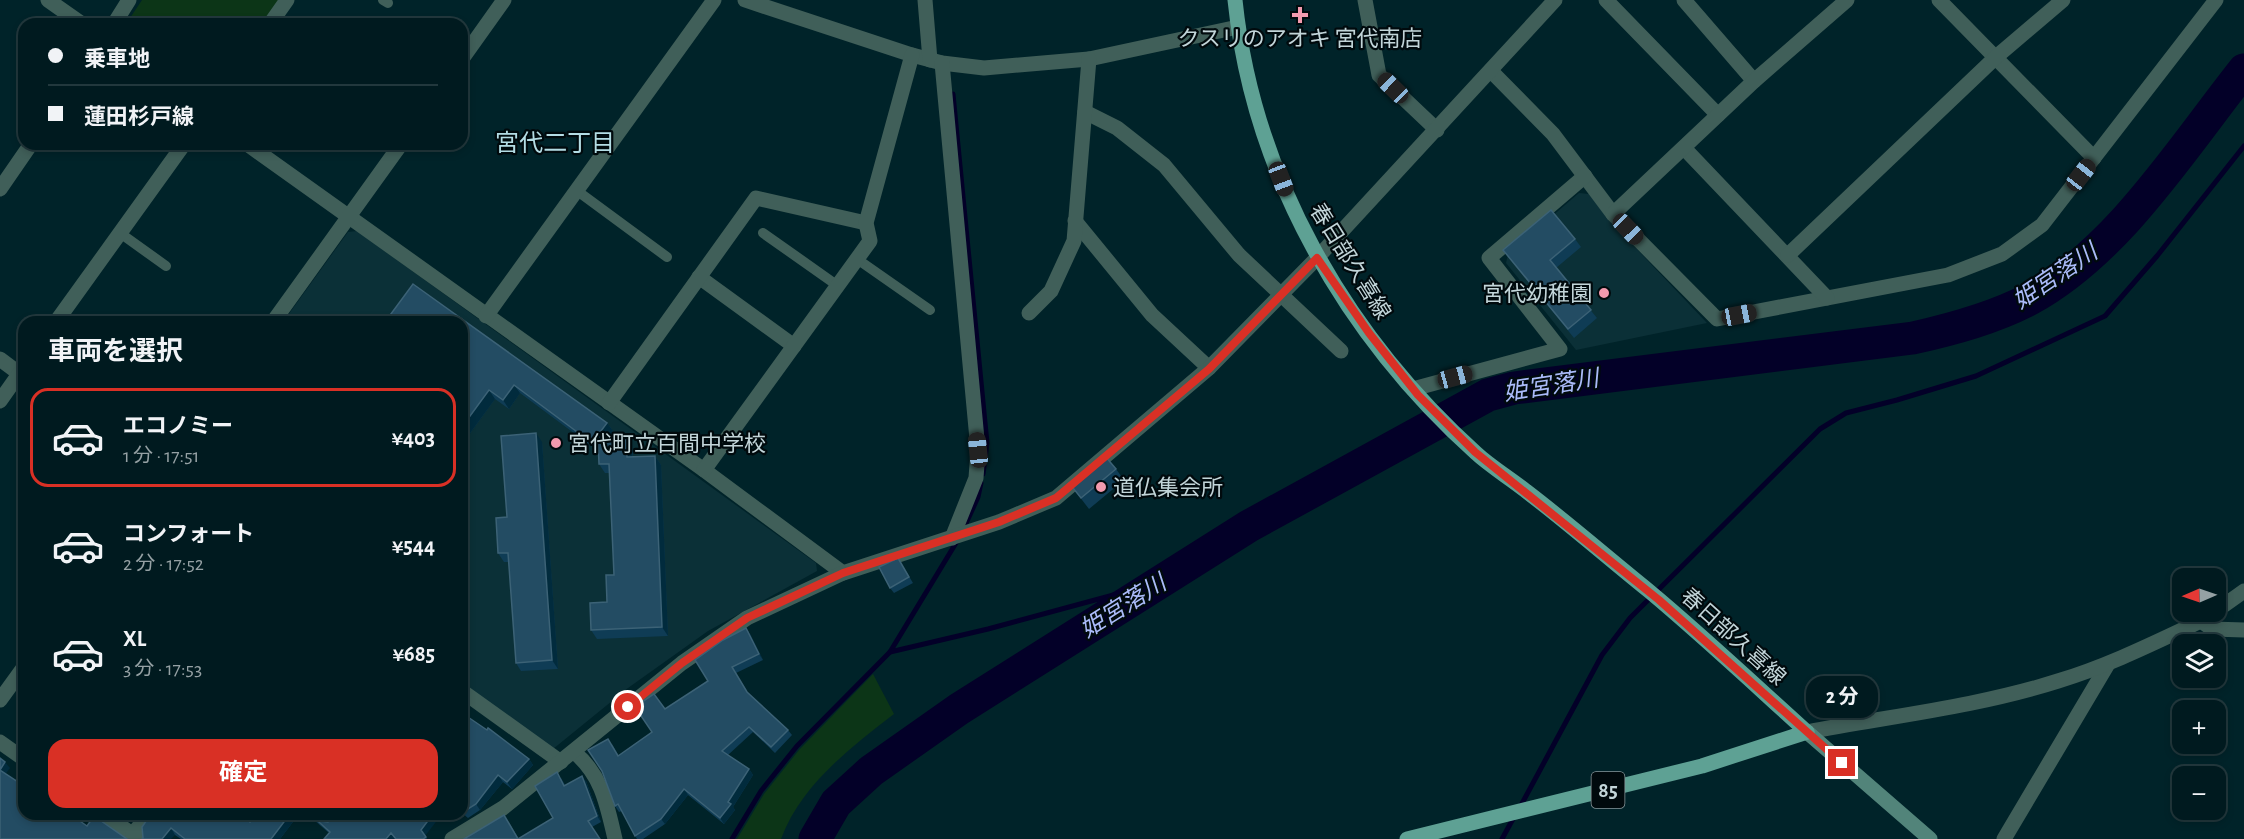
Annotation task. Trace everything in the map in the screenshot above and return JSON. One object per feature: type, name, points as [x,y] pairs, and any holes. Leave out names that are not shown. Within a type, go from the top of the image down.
[{"type":"main road","name":"春日部久喜線","points":[[1235,0],[1248,78],[1274,162],[1294,213],[1317,258],[1369,333],[1416,392],[1475,452],[1659,600],[1807,732]]},
{"type":"main road","name":"85","points":[[1407,839],[1702,766],[1807,732]]},
{"type":"main road","points":[[1807,732],[1930,839]]},
{"type":"street","points":[[48,0],[74,18]]},
{"type":"street","points":[[118,18],[129,0]]},
{"type":"street","points":[[274,18],[287,0]]},
{"type":"street","points":[[468,51],[504,0]]},
{"type":"street","points":[[486,316],[714,0]]},
{"type":"street","points":[[745,0],[912,55],[984,68],[1012,68],[1089,59],[1238,27]]},
{"type":"street","points":[[925,0],[936,61],[978,450],[976,478],[952,538]]},
{"type":"street","points":[[1365,0],[1379,75],[1437,129]]},
{"type":"street","points":[[452,839],[502,808],[682,663],[747,618],[843,573],[999,522],[1056,498],[1209,369],[1317,258],[1555,0]]},
{"type":"street","points":[[1605,0],[1718,115]]},
{"type":"street","points":[[1684,0],[1754,81]]},
{"type":"street","points":[[1613,214],[1754,81],[1847,0]]},
{"type":"street","points":[[1939,0],[2094,158]]},
{"type":"street","points":[[1788,255],[1996,57],[2063,0]]},
{"type":"street","points":[[1491,71],[1553,134],[1613,214],[1717,319],[1948,275],[2002,254],[2042,225],[2216,0]]},
{"type":"street","points":[[704,470],[870,241],[866,223],[912,55]]},
{"type":"street","points":[[1029,313],[1051,291],[1074,241],[1089,59]]},
{"type":"street","points":[[1085,112],[1117,128],[1164,165],[1239,255],[1341,351]]},
{"type":"street","points":[[1684,148],[1827,298]]},
{"type":"street","points":[[0,189],[27,150]]},
{"type":"street","points":[[60,316],[180,150]]},
{"type":"street","points":[[255,150],[704,470],[843,573]]},
{"type":"street","points":[[277,316],[397,150]]},
{"type":"street","points":[[1416,392],[1560,349],[1489,258],[1585,176]]},
{"type":"street","points":[[609,403],[756,198],[866,223]]},
{"type":"street","points":[[1075,221],[1152,315],[1209,369]]},
{"type":"street","points":[[699,278],[794,346]]},
{"type":"street","points":[[0,359],[18,370]]},
{"type":"street","points":[[0,401],[18,377]]},
{"type":"street","points":[[2226,603],[2244,591]]},
{"type":"street","points":[[1807,732],[1962,705],[2057,682],[2108,664],[2194,622]]},
{"type":"street","points":[[2211,622],[2212,629],[2244,630]]},
{"type":"street","points":[[2004,839],[2108,664]]},
{"type":"street","points":[[0,700],[18,675]]},
{"type":"street","points":[[468,695],[561,762]]},
{"type":"street","points":[[0,742],[18,755]]},
{"type":"street","points":[[574,752],[588,763],[604,791],[615,839]]},
{"type":"street","points":[[112,820],[136,837],[146,820]]},
{"type":"lane","points":[[576,190],[667,256]]},
{"type":"lane","points":[[120,233],[166,266]]},
{"type":"lane","points":[[763,233],[838,286]]},
{"type":"lane","points":[[857,259],[930,310]]},
{"type":"shaded area","name":"宮代幼稚園","points":[[1579,193],[1589,194],[1611,222],[1707,323],[1576,350],[1506,263],[1508,254]]},
{"type":"shaded area","name":"宮代町立百間中学校","points":[[357,231],[816,563],[817,571],[708,631],[628,688],[553,749],[468,687],[468,316],[287,316],[348,232]]},
{"type":"green space","points":[[142,0],[281,0],[268,18],[130,18]]},
{"type":"green space","points":[[873,674],[894,714],[828,769],[801,801],[781,839],[737,839],[764,794],[799,750]]},
{"type":"building","points":[[1551,210],[1575,239],[1550,260],[1591,310],[1568,329],[1503,250]]},
{"type":"building","points":[[413,284],[458,316],[389,316]]},
{"type":"building","points":[[468,323],[607,423],[592,443],[514,385],[503,400],[489,390],[468,419]]},
{"type":"building","points":[[536,433],[552,660],[516,663],[508,553],[498,553],[496,518],[507,517],[501,436]]},
{"type":"building","points":[[626,438],[627,457],[655,456],[662,627],[591,630],[590,603],[607,602],[606,575],[614,575],[609,464],[599,464],[598,439]]},
{"type":"building","points":[[1105,456],[1116,469],[1081,498],[1069,483]]},
{"type":"building","points":[[898,558],[909,577],[890,588],[879,567]]},
{"type":"building","points":[[746,628],[759,654],[732,667],[747,692],[788,730],[771,747],[749,727],[722,751],[749,769],[728,802],[731,804],[720,818],[684,789],[661,819],[635,836],[618,804],[615,806],[602,771],[588,750],[608,739],[618,756],[652,732],[635,707],[654,694],[665,709],[708,681],[695,660],[723,640]]},
{"type":"building","points":[[468,717],[487,730],[488,728],[529,759],[507,782],[498,775],[476,804],[468,809]]},
{"type":"building","points":[[0,758],[5,762],[0,770]]},
{"type":"building","points":[[0,770],[18,782],[18,820],[78,820],[87,826],[91,820],[100,820],[127,839],[0,839]]},
{"type":"building","points":[[557,772],[564,786],[582,776],[597,816],[588,821],[600,839],[518,839],[553,818],[535,786]]},
{"type":"building","points":[[504,815],[518,839],[464,839]]},
{"type":"building","points":[[147,820],[248,820],[250,822],[253,820],[285,820],[271,839],[185,839],[171,828],[162,839],[142,839],[142,827]]},
{"type":"building","points":[[317,820],[328,822],[329,820],[428,820],[421,830],[426,837],[423,839],[396,839],[391,833],[386,839],[324,839],[330,832]]},
{"type":"waterway","name":"姫宮落川","points":[[815,839],[836,803],[871,771],[959,709],[1249,526],[1488,395],[1514,388],[1913,338],[1973,322],[2030,299],[2062,278],[2092,254],[2120,226],[2173,164],[2244,70]]},
{"type":"waterway","points":[[953,94],[987,443],[983,474]]},
{"type":"waterway","points":[[1519,809],[1602,655],[1630,618],[1820,429],[1846,413],[1976,376],[2105,316],[2157,256],[2244,146]]},
{"type":"waterway","points":[[963,530],[978,497],[981,483]]},
{"type":"waterway","points":[[890,652],[959,538]]},
{"type":"waterway","points":[[732,839],[761,791],[797,746],[890,652],[988,629],[1154,584]]},
{"type":"waterway","points":[[1502,839],[1514,817]]},
{"type":"place","name":"クスリのアオキ 宮代南店","points":[[1300,15]]},
{"type":"place","name":"宮代幼稚園","points":[[1604,293]]},
{"type":"place","name":"宮代町立百間中学校","points":[[556,443]]},
{"type":"place","name":"道仏集会所","points":[[1101,487]]},
{"type":"district","name":"宮代二丁目","points":[[555,143]]},
{"type":"route","points":[[628,707],[682,663],[747,618],[843,573],[999,522],[1056,498],[1209,369],[1317,258],[1369,333],[1418,395],[1475,452],[1659,600],[1842,763]]}]
